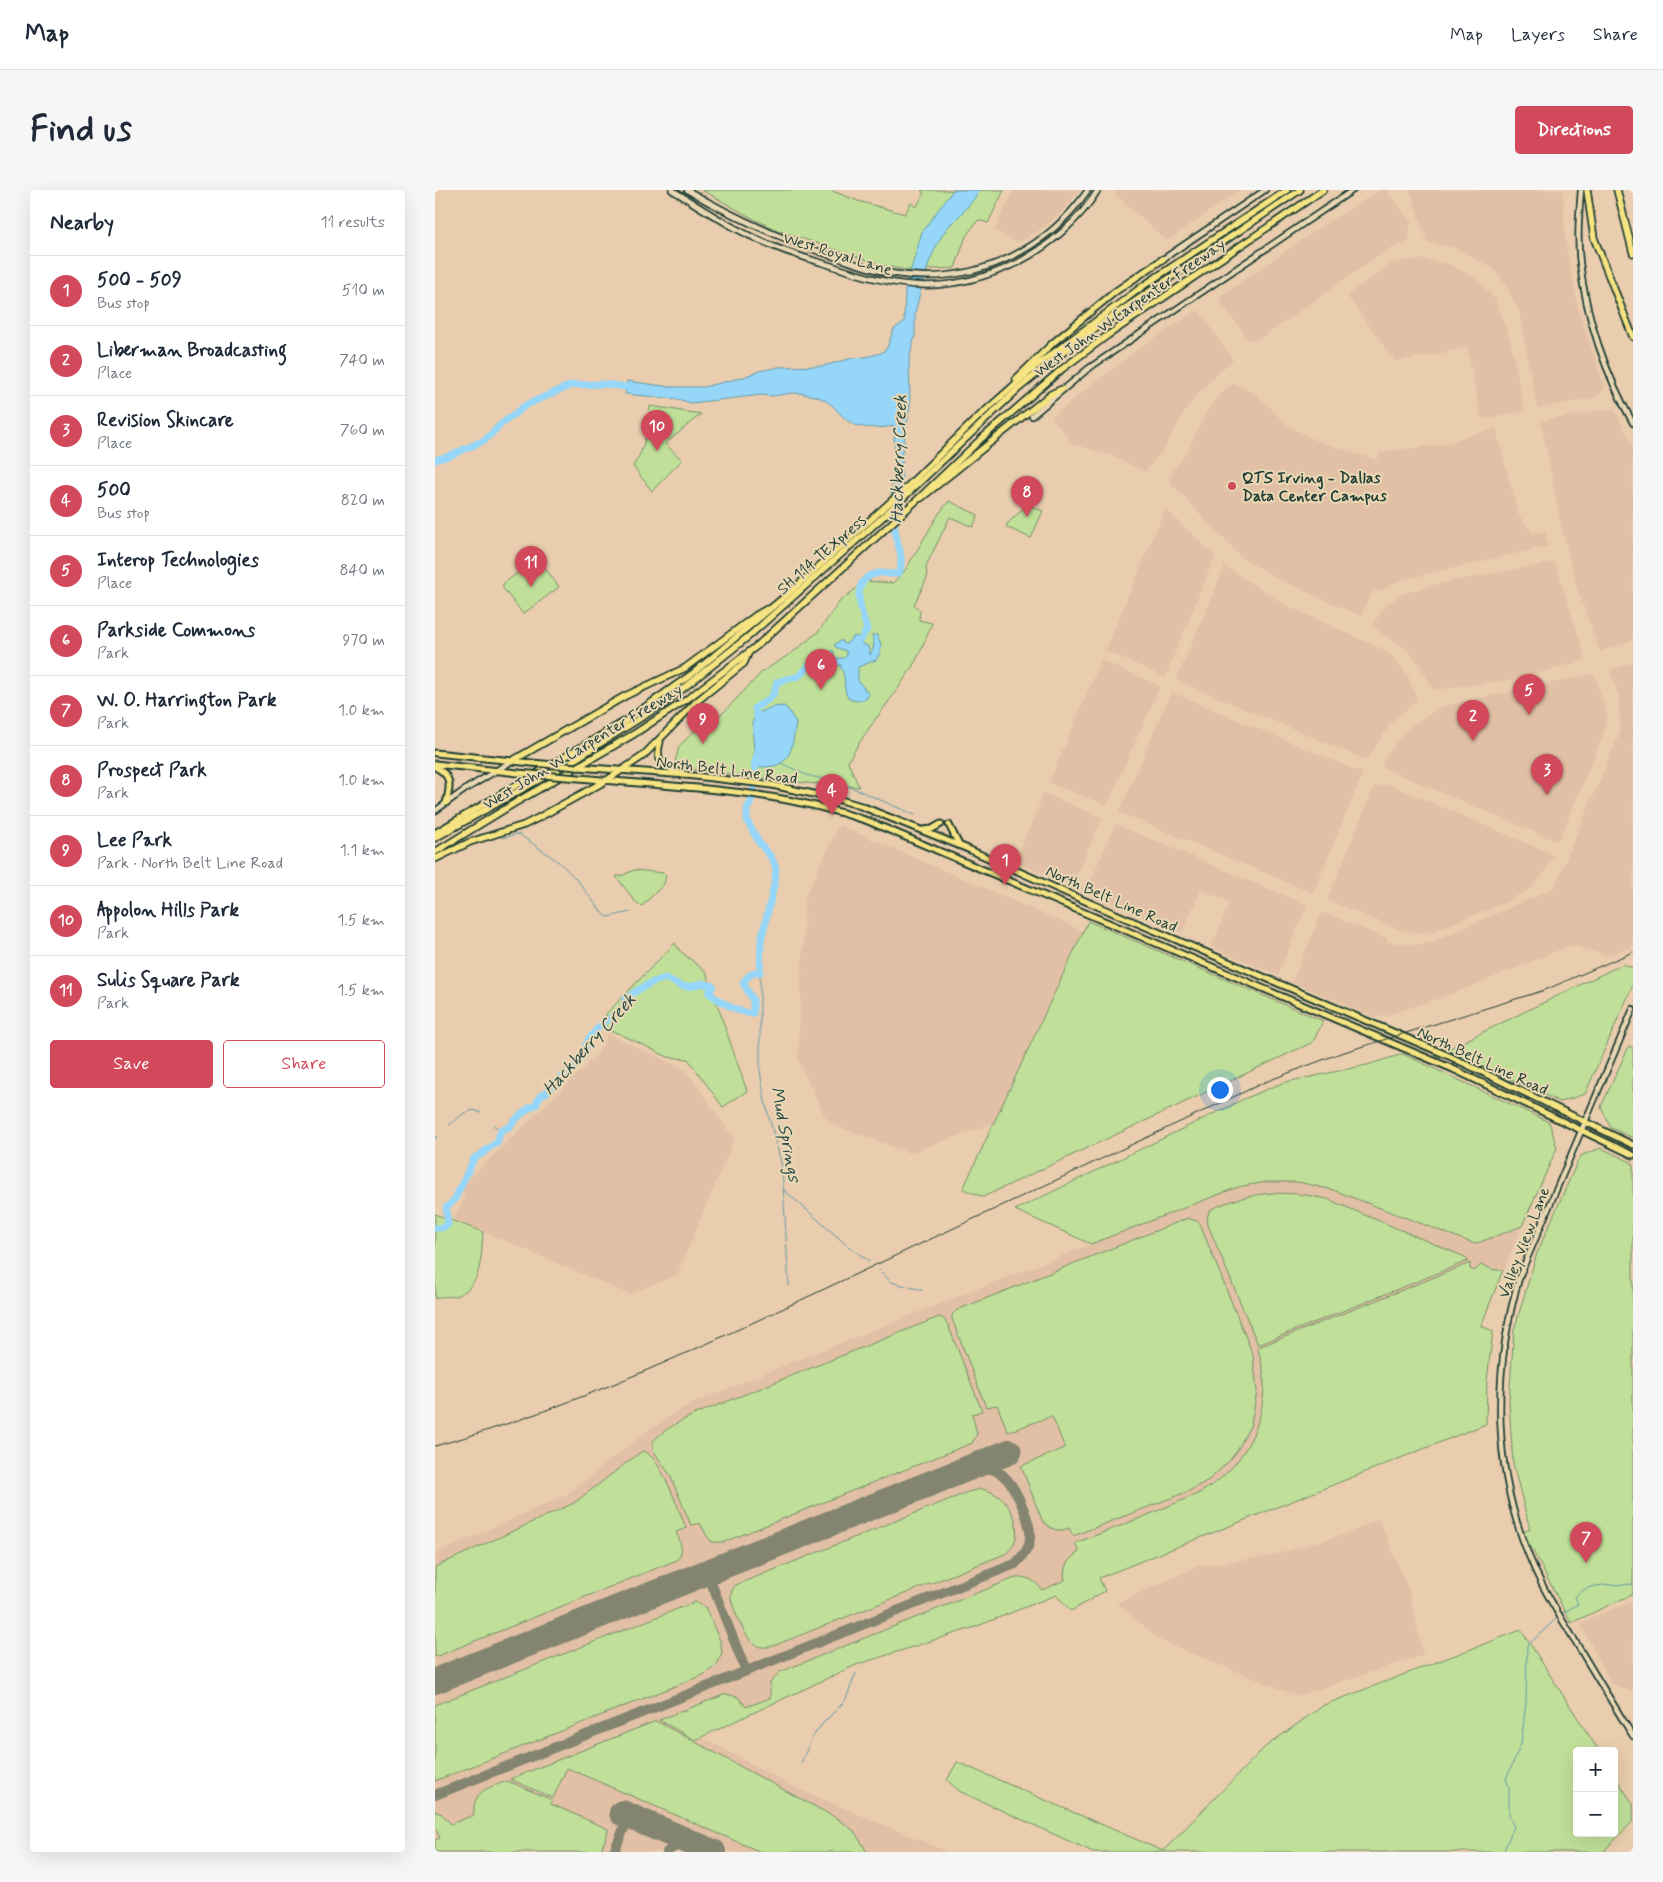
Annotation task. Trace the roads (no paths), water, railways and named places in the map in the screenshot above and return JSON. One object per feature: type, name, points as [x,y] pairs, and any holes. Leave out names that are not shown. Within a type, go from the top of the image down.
[{"type":"highway","name":"West John W Carpenter Freeway","points":[[435,833],[624,722],[692,674],[777,603],[886,506],[1002,395],[1082,330],[1143,286],[1287,190]]},
{"type":"highway","points":[[1225,231],[1236,229],[1298,190]]},
{"type":"highway","name":"SH 114 TEXpress","points":[[435,838],[574,760],[666,702],[749,636],[907,495],[983,421],[1057,357],[1094,329],[1298,190]]},
{"type":"highway","name":"West John W Carpenter Freeway","points":[[435,852],[657,720],[749,652],[917,500],[981,439],[1062,370],[1108,335],[1323,190]]},
{"type":"highway","points":[[1587,190],[1594,238],[1633,337]]},
{"type":"highway","points":[[1617,190],[1633,253]]},
{"type":"highway","points":[[1002,395],[1021,373],[1054,342],[1116,291],[1163,259]]},
{"type":"highway","points":[[917,500],[924,498],[1002,432],[1051,394],[1062,389]]},
{"type":"highway","points":[[512,761],[625,696],[685,668],[755,616],[777,603]]},
{"type":"highway","points":[[435,859],[470,842],[531,822],[621,772],[643,756],[696,702],[744,663],[749,652]]},
{"type":"highway","points":[[660,740],[658,749],[663,765],[670,770],[686,775]]},
{"type":"main road","name":"West Royal Lane","points":[[672,190],[767,244],[848,272],[887,282],[927,286],[967,281],[997,272],[1036,252],[1066,228],[1098,190]]},
{"type":"main road","name":"West Royal Lane","points":[[687,190],[770,234],[851,262],[890,273],[923,276],[953,274],[983,268],[1022,252],[1057,226],[1088,190]]},
{"type":"main road","name":"West John W Carpenter Freeway","points":[[1163,259],[1265,190]]},
{"type":"main road","name":"West John W Carpenter Freeway","points":[[1032,416],[1089,368],[1353,190]]},
{"type":"main road","points":[[1581,190],[1580,263],[1586,297],[1595,334],[1619,399],[1633,424]]},
{"type":"main road","points":[[848,272],[851,262]]},
{"type":"main road","name":"North Belt Line Road","points":[[435,753],[621,772],[686,775],[740,781],[772,785],[861,806],[922,830],[1457,1060],[1633,1145]]},
{"type":"main road","name":"West John W Carpenter Freeway","points":[[435,811],[512,761]]},
{"type":"main road","points":[[435,766],[445,773],[449,782],[450,790],[446,803]]},
{"type":"main road","name":"North Belt Line Road","points":[[435,766],[771,795],[811,804],[867,821],[1453,1069],[1581,1132],[1633,1155]]},
{"type":"main road","points":[[922,830],[932,829],[941,824]]},
{"type":"main road","points":[[949,825],[959,846]]},
{"type":"main road","points":[[1212,966],[1216,957]]},
{"type":"main road","name":"Valley View Lane","points":[[1633,1009],[1521,1275],[1513,1301],[1502,1362],[1500,1433],[1505,1473],[1514,1512],[1535,1571],[1563,1623],[1633,1736]]},
{"type":"water","points":[[953,190],[981,190],[947,228],[938,242],[920,293],[915,313],[915,335],[909,360],[910,406],[901,459],[903,462],[901,463],[902,485],[891,495],[895,466],[894,426],[875,428],[855,425],[845,419],[828,402],[815,396],[791,393],[691,403],[677,399],[625,394],[627,381],[671,387],[704,387],[779,367],[823,366],[881,353],[887,348],[894,329],[904,322],[905,290],[922,232]]},
{"type":"water","points":[[865,630],[867,632],[861,641],[862,644],[868,646],[870,655],[874,646],[872,635],[877,635],[881,644],[881,650],[876,660],[858,667],[858,681],[869,694],[866,699],[857,701],[849,699],[845,691],[844,674],[840,667],[842,665],[836,666],[823,659],[833,650],[835,658],[844,658],[847,655],[846,651],[835,647],[835,644],[842,640],[846,644],[854,636],[860,638]]},
{"type":"water","points":[[784,706],[796,723],[790,751],[782,762],[776,765],[755,767],[752,723],[756,714],[772,707]]},
{"type":"waterway","points":[[435,460],[485,440],[500,425],[526,405],[571,385],[603,384],[635,388]]},
{"type":"waterway","name":"Hackberry Creek","points":[[861,639],[867,629],[859,596],[863,581],[869,576],[879,573],[899,573],[901,567],[901,556],[894,524],[897,481]]},
{"type":"waterway","name":"Hackberry Creek","points":[[758,722],[755,708],[769,699],[774,693],[777,682],[798,676],[809,665],[834,660]]},
{"type":"waterway","name":"Hackberry Creek","points":[[435,1228],[448,1225],[446,1208],[455,1199],[474,1158],[497,1143],[501,1130],[509,1128],[529,1108],[536,1105],[540,1096],[574,1067],[582,1056],[588,1040],[599,1027],[625,1006],[625,999],[635,992],[649,984],[666,978],[687,987],[701,983],[713,986],[709,993],[724,1003],[737,1010],[753,1013],[753,1000],[743,983],[750,975],[760,972],[761,941],[775,881],[776,868],[771,857],[760,844],[747,821],[747,809],[751,802],[756,773],[754,764],[758,753]]},
{"type":"waterway","points":[[781,763],[806,775],[841,783],[915,815]]},
{"type":"waterway","points":[[502,838],[519,834],[560,863],[578,881],[603,914],[608,917],[630,912]]},
{"type":"waterway","name":"Mud Springs","points":[[760,972],[760,1071],[765,1102],[782,1166],[789,1286]]},
{"type":"waterway","points":[[449,1125],[464,1113],[474,1110],[481,1113]]},
{"type":"waterway","points":[[493,1125],[501,1130]]},
{"type":"waterway","points":[[435,1139],[438,1136]]},
{"type":"waterway","name":"Mud Springs","points":[[784,1190],[849,1247],[869,1261]]},
{"type":"waterway","name":"Mud Springs","points":[[879,1270],[891,1282],[922,1290]]},
{"type":"waterway","points":[[1563,1613],[1578,1604],[1575,1597],[1587,1588],[1602,1585],[1633,1584]]},
{"type":"waterway","points":[[1503,1852],[1514,1827],[1509,1816],[1509,1787],[1506,1779],[1521,1744],[1526,1703],[1527,1646],[1557,1618]]},
{"type":"waterway","points":[[801,1763],[812,1738],[822,1724],[845,1701],[856,1673]]},
{"type":"tram line","points":[[435,1446],[490,1430],[543,1411],[698,1348],[1265,1082],[1338,1054],[1545,990],[1633,952]]},
{"type":"place","name":"Appolon Hills Park","points":[[657,451]]},
{"type":"place","name":"QTS Irving - Dallas Data Center Campus","points":[[1232,486]]},
{"type":"place","name":"Prospect Park","points":[[1027,517]]},
{"type":"place","name":"Sulis Square Park","points":[[531,587]]},
{"type":"place","name":"Parkside Commons","points":[[821,690]]},
{"type":"place","name":"Interop Technologies","points":[[1529,715]]},
{"type":"place","name":"Liberman Broadcasting","points":[[1473,741]]},
{"type":"place","name":"Lee Park","points":[[703,744]]},
{"type":"place","name":"Revision Skincare","points":[[1547,795]]},
{"type":"place","name":"500","points":[[832,815]]},
{"type":"place","name":"500 - 509","points":[[1005,885]]},
{"type":"place","name":"W. O. Harrington Park","points":[[1586,1563]]}]
